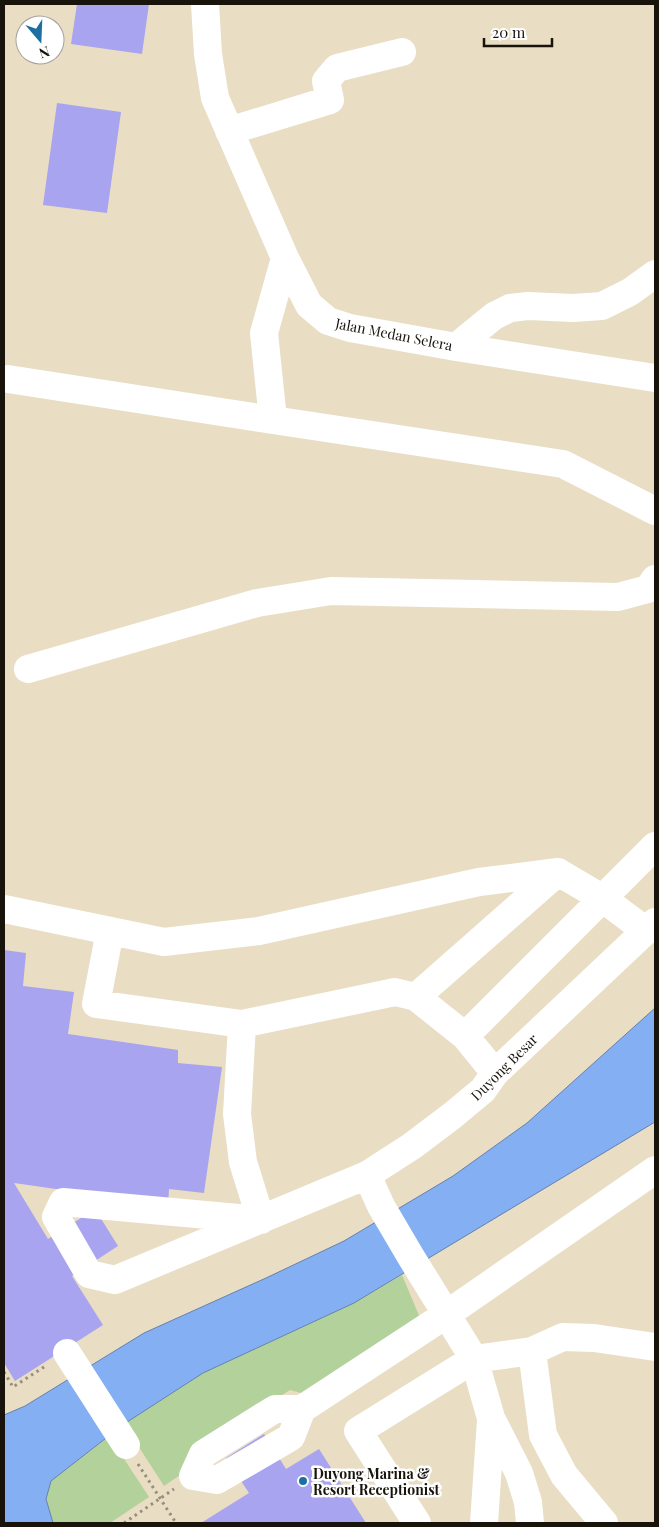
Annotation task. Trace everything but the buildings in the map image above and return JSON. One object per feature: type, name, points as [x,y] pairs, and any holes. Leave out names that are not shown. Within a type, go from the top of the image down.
[{"type":"street","name":"Jalan Medan Selera","points":[[205,4],[208,54],[215,98],[285,258],[309,305],[328,321],[350,328],[456,347],[655,378]]},
{"type":"street","points":[[229,131],[330,100],[326,80],[336,68],[402,52]]},
{"type":"street","points":[[273,420],[264,333],[285,258]]},
{"type":"street","points":[[456,347],[494,316],[510,308],[528,306],[573,308],[602,306],[630,292],[655,274]]},
{"type":"street","points":[[8,379],[563,464],[655,511]]},
{"type":"street","points":[[28,669],[257,603],[331,590],[618,596],[648,589],[655,579]]},
{"type":"street","points":[[465,1036],[655,846]]},
{"type":"street","points":[[416,997],[558,872]]},
{"type":"street","points":[[4,908],[164,942],[259,931],[479,882],[558,872],[651,926]]},
{"type":"street","name":"Duyong Besar","points":[[261,1220],[63,1202],[56,1217],[90,1274],[115,1280],[261,1220],[367,1175],[412,1146],[483,1090],[495,1073],[651,926]]},
{"type":"street","points":[[110,931],[96,1004],[242,1024],[395,992],[416,997],[465,1036],[495,1073]]},
{"type":"street","points":[[242,1024],[237,1114],[243,1162],[261,1220]]},
{"type":"street","points":[[302,1409],[447,1314],[655,1170]]},
{"type":"street","points":[[367,1175],[381,1206],[474,1359],[491,1418],[519,1474],[528,1502],[530,1523]]},
{"type":"street","points":[[417,1523],[358,1430],[474,1359],[532,1351],[563,1337],[594,1338],[655,1347]]},
{"type":"street","points":[[532,1351],[543,1435],[564,1475],[604,1523]]},
{"type":"street","points":[[67,1353],[126,1445]]},
{"type":"street","points":[[484,1523],[491,1418]]},
{"type":"path","points":[[4,1372],[13,1387],[67,1353]]},
{"type":"path","points":[[126,1445],[176,1523]]},
{"type":"path","points":[[124,1523],[160,1498]]},
{"type":"green space","points":[[402,1275],[420,1318],[305,1394],[290,1390],[194,1451],[186,1471],[164,1486],[124,1424],[203,1373],[354,1303]]},
{"type":"green space","points":[[109,1436],[149,1497],[110,1523],[53,1523],[46,1499],[51,1481]]},
{"type":"water","points":[[655,1008],[655,1122],[354,1303],[203,1373],[124,1424],[51,1481],[46,1499],[53,1523],[4,1523],[4,1415],[25,1406],[144,1333],[344,1241],[453,1176],[527,1123]]},
{"type":"place","name":"Duyong Marina & Resort Receptionist","points":[[303,1481]]}]
